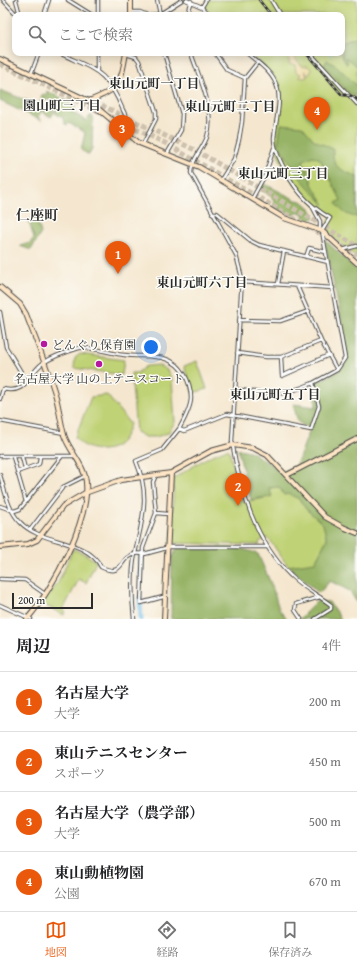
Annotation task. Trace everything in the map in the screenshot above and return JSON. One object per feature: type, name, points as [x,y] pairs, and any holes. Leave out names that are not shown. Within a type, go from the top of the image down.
[{"type":"street","points":[[3,0],[16,12]]},
{"type":"street","points":[[16,0],[18,12]]},
{"type":"street","points":[[45,12],[49,0]]},
{"type":"street","points":[[68,0],[87,12]]},
{"type":"street","points":[[98,0],[98,12]]},
{"type":"street","points":[[131,12],[132,0]]},
{"type":"street","points":[[158,0],[160,12]]},
{"type":"street","points":[[163,12],[182,0]]},
{"type":"street","points":[[186,0],[202,6],[207,12]]},
{"type":"street","points":[[202,6],[206,0]]},
{"type":"street","points":[[271,0],[278,12]]},
{"type":"street","points":[[187,12],[191,1]]},
{"type":"street","points":[[31,74],[37,56]]},
{"type":"street","points":[[65,56],[97,71],[114,89],[131,128],[131,136]]},
{"type":"street","points":[[97,56],[97,71]]},
{"type":"street","points":[[89,101],[114,89],[120,82],[125,56]]},
{"type":"street","points":[[136,56],[139,60],[156,112],[156,119],[143,145]]},
{"type":"street","points":[[165,56],[182,114],[181,130],[167,155]]},
{"type":"street","points":[[192,56],[210,115],[208,136],[193,164],[191,173],[236,255],[241,282],[232,445],[247,502],[267,547],[291,577],[321,597],[330,605],[331,608],[315,619]]},
{"type":"street","points":[[217,56],[227,70],[245,78]]},
{"type":"street","points":[[250,56],[271,75],[276,84],[278,97],[274,147],[265,175],[252,199]]},
{"type":"street","points":[[313,56],[357,104]]},
{"type":"street","points":[[0,59],[89,101],[143,145],[193,164],[284,218],[321,231],[357,263]]},
{"type":"street","points":[[221,180],[234,158],[239,140],[242,122],[245,78],[257,63]]},
{"type":"street","points":[[235,389],[271,395],[281,395],[313,383],[337,370],[344,362],[345,355],[320,221],[310,204],[293,185],[274,147]]},
{"type":"street","points":[[310,204],[330,218],[321,231]]},
{"type":"street","points":[[212,213],[217,212],[251,241],[328,262]]},
{"type":"street","points":[[342,250],[357,246]]},
{"type":"street","points":[[306,257],[309,248],[326,252]]},
{"type":"street","points":[[278,284],[284,251]]},
{"type":"street","points":[[241,282],[333,288]]},
{"type":"street","points":[[298,286],[322,341],[337,370]]},
{"type":"street","points":[[0,287],[20,304],[26,314],[56,396],[67,443],[85,476],[85,492],[81,518],[55,582],[45,594],[29,619],[0,605]]},
{"type":"street","points":[[0,312],[6,347],[27,382]]},
{"type":"street","points":[[239,320],[280,321],[309,312]]},
{"type":"street","points":[[237,353],[270,358],[282,357],[322,341]]},
{"type":"street","points":[[0,387],[15,391],[27,382],[44,362],[81,348],[126,356],[167,360],[182,369],[189,387],[191,398],[179,429],[162,450],[155,455],[137,460],[142,477],[144,516],[135,554],[134,619]]},
{"type":"street","points":[[282,357],[282,376],[329,355]]},
{"type":"street","points":[[179,429],[184,431],[220,416],[234,414],[311,430],[319,406],[313,383]]},
{"type":"street","points":[[0,399],[4,389]]},
{"type":"street","points":[[0,421],[64,433]]},
{"type":"street","points":[[287,476],[357,439]]},
{"type":"street","points":[[0,547],[31,543],[42,535],[63,506],[85,492],[121,480],[171,473],[211,451],[232,445],[246,446],[260,451],[273,459],[325,517],[343,527],[357,532]]},
{"type":"street","points":[[0,456],[75,456]]},
{"type":"street","points":[[0,506],[11,510],[20,509],[62,456]]},
{"type":"street","points":[[13,457],[26,502]]},
{"type":"street","points":[[22,457],[25,469]]},
{"type":"street","points":[[17,472],[40,464],[40,457]]},
{"type":"street","points":[[164,619],[163,597],[171,473]]},
{"type":"street","points":[[0,475],[11,510],[20,523],[30,530],[93,555],[101,567],[110,571],[117,570],[129,557],[135,554],[142,554],[166,547],[267,547]]},
{"type":"street","points":[[156,475],[153,482],[156,513],[142,554],[141,603],[163,597]]},
{"type":"street","points":[[30,530],[63,487],[85,476]]},
{"type":"street","points":[[156,513],[168,514]]},
{"type":"street","points":[[0,579],[25,580],[45,594]]},
{"type":"street","points":[[301,619],[295,610],[296,604],[321,597]]},
{"type":"green space","points":[[208,0],[357,0],[357,258],[325,230],[331,216],[321,209],[302,191],[285,170],[279,158],[276,146],[280,102],[278,85],[273,76],[252,56],[345,56],[345,12],[209,12],[204,7]]},
{"type":"green space","points":[[357,37],[357,66],[346,57],[348,63],[346,64],[342,56],[345,56],[345,42]]},
{"type":"green space","points":[[327,60],[338,67],[357,86],[357,97],[348,92],[324,65]]},
{"type":"green space","points":[[0,90],[35,103],[41,107],[53,107],[54,112],[51,117],[41,111],[38,117],[42,121],[0,101]]},
{"type":"green space","points":[[47,91],[76,105],[72,112],[86,121],[91,115],[93,117],[92,148],[89,155],[81,150],[85,133],[69,123],[67,125],[64,123],[63,118],[55,113],[58,103],[47,99],[43,105],[39,102],[42,99],[41,96],[43,94],[46,95]]},
{"type":"green space","points":[[281,124],[302,126],[314,140],[333,149],[334,161],[339,168],[357,177],[357,217],[350,216],[345,213],[336,203],[341,200],[320,159],[313,156],[302,161],[307,169],[313,186],[325,205],[301,179],[278,144]]},
{"type":"green space","points":[[263,183],[296,200],[302,201],[309,207],[315,217],[308,222],[304,220],[304,213],[295,213],[295,216],[273,207],[275,202],[271,196],[260,189]]},
{"type":"green space","points":[[28,219],[38,223],[41,233],[31,250],[20,246],[30,243],[34,238]]},
{"type":"green space","points":[[324,239],[357,270],[357,603],[350,591],[330,581],[319,593],[288,566],[315,562],[327,539],[323,524],[306,509],[299,499],[289,494],[284,495],[279,487],[269,488],[272,496],[251,500],[238,450],[250,451],[282,472],[296,466],[310,429],[298,422],[293,404],[316,407],[315,383],[339,371],[347,359],[341,318]]},
{"type":"green space","name":"名古屋大学 山の上テニスコート","points":[[80,354],[124,360],[122,375],[74,368],[75,358]]},
{"type":"green space","points":[[197,361],[207,389],[193,393],[184,366]]},
{"type":"green space","points":[[158,365],[167,370],[172,379],[175,422],[168,433],[156,437],[145,437],[136,432],[131,373],[137,373],[146,366]]},
{"type":"green space","points":[[107,395],[130,424],[128,431],[122,441],[111,448],[104,450],[91,449],[79,442],[75,437],[91,397]]},
{"type":"green space","points":[[227,449],[229,450],[243,502],[271,497],[269,488],[279,487],[299,499],[306,509],[323,524],[327,539],[315,563],[288,566],[268,538],[260,541],[259,545],[171,543],[174,478],[208,457]]},
{"type":"green space","points":[[177,548],[229,548],[258,554],[272,586],[279,609],[287,619],[171,619],[172,557]]},
{"type":"green space","points":[[73,549],[87,555],[96,562],[86,583],[79,579],[63,610],[65,611],[64,615],[42,604],[58,583]]},
{"type":"green space","points":[[317,601],[329,602],[341,619],[299,619]]},
{"type":"sand","points":[[285,56],[294,56],[302,66],[308,66],[311,69],[310,74],[307,75],[305,70],[307,77],[299,77],[301,74],[296,72],[295,65],[289,64],[289,59]]},
{"type":"waterway","points":[[152,481],[153,496]]},
{"type":"waterway","points":[[141,555],[141,574]]},
{"type":"waterway","points":[[140,598],[141,619]]},
{"type":"tunnel","points":[[0,64],[165,143],[302,223]]},
{"type":"tunnel","points":[[88,99],[195,150],[357,246]]},
{"type":"tunnel","points":[[309,227],[357,255]]},
{"type":"railway","points":[[259,0],[269,12]]},
{"type":"railway","points":[[309,56],[342,95],[352,96],[357,99]]},
{"type":"place","name":"東山動植物園","points":[[317,130]]},
{"type":"place","name":"名古屋大学（農学部）","points":[[122,148]]},
{"type":"place","name":"名古屋大学","points":[[118,274]]},
{"type":"place","name":"どんぐり保育園","points":[[44,344]]},
{"type":"place","name":"名古屋大学 山の上テニスコート","points":[[99,364]]},
{"type":"place","name":"東山テニスセンター","points":[[238,506]]},
{"type":"district","name":"東山元町一丁目","points":[[154,83]]},
{"type":"district","name":"園山町三丁目","points":[[62,105]]},
{"type":"district","name":"東山元町二丁目","points":[[230,106]]},
{"type":"district","name":"東山元町三丁目","points":[[283,173]]},
{"type":"district","name":"仁座町","points":[[37,215]]},
{"type":"district","name":"東山元町六丁目","points":[[202,282]]},
{"type":"district","name":"東山元町五丁目","points":[[275,394]]}]
